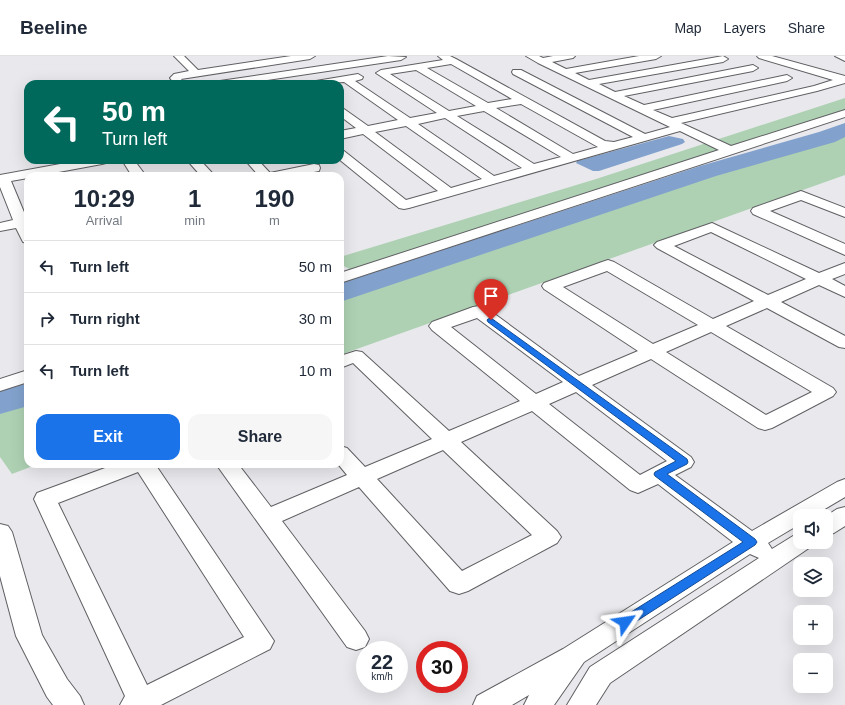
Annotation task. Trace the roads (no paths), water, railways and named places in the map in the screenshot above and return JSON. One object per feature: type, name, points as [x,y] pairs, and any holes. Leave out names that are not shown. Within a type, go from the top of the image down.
[{"type":"street","points":[[179,56],[196,73]]},
{"type":"street","points":[[177,80],[175,78],[178,76],[236,67],[270,59],[310,56]]},
{"type":"street","points":[[253,80],[363,60],[408,56]]},
{"type":"street","points":[[482,78],[517,72],[541,61],[570,56]]},
{"type":"street","points":[[564,72],[656,56]]},
{"type":"street","points":[[762,56],[844,77]]},
{"type":"street","points":[[795,56],[844,77]]},
{"type":"street","points":[[588,83],[719,57],[817,88]]},
{"type":"street","points":[[340,80],[418,67],[448,59],[602,144],[614,146]]},
{"type":"street","points":[[228,60],[236,67]]},
{"type":"street","points":[[363,60],[374,74],[447,114],[533,168]]},
{"type":"street","points":[[541,61],[731,151]]},
{"type":"street","points":[[418,67],[572,158]]},
{"type":"street","points":[[614,95],[760,70]]},
{"type":"street","points":[[517,72],[644,138]]},
{"type":"street","points":[[671,122],[817,88],[844,77]]},
{"type":"street","points":[[346,79],[492,180]]},
{"type":"street","points":[[642,108],[794,81]]},
{"type":"street","points":[[344,134],[523,100]]},
{"type":"street","points":[[344,277],[845,113]]},
{"type":"street","points":[[344,114],[448,192]]},
{"type":"street","points":[[344,157],[404,205],[682,127]]},
{"type":"street","points":[[25,172],[49,165],[69,171],[90,164]]},
{"type":"street","points":[[198,164],[204,172]]},
{"type":"street","points":[[255,164],[262,172]]},
{"type":"street","points":[[294,172],[314,168],[310,164]]},
{"type":"street","points":[[24,172],[1,179],[24,220]]},
{"type":"street","points":[[845,213],[802,195],[758,211],[845,250]]},
{"type":"street","points":[[0,227],[24,222]]},
{"type":"street","points":[[845,292],[712,227],[662,245],[845,343]]},
{"type":"street","points":[[608,265],[712,326],[826,392],[765,424],[550,286],[608,265]]},
{"type":"street","points":[[267,518],[845,268]]},
{"type":"street","points":[[479,311],[683,462],[638,484],[535,402],[438,326],[479,311]]},
{"type":"street","points":[[344,360],[356,356],[549,537],[459,584],[344,457]]},
{"type":"street","points":[[0,385],[24,377]]},
{"type":"street","points":[[126,468],[45,499],[137,703],[261,641],[147,468]]},
{"type":"street","points":[[230,468],[356,639]]},
{"type":"street","points":[[659,474],[774,559]]},
{"type":"street","points":[[487,705],[574,654],[751,542],[845,487]]},
{"type":"street","points":[[833,522],[845,514]]},
{"type":"street","points":[[0,532],[29,636],[64,696]]},
{"type":"street","points":[[581,705],[600,675],[793,547]]},
{"type":"street","points":[[538,705],[574,654]]},
{"type":"water","points":[[669,136],[683,139],[685,142],[599,171],[593,171],[576,163],[577,161]]},
{"type":"waterway","points":[[344,292],[708,171],[827,137],[845,129]]},
{"type":"waterway","points":[[0,403],[24,395]]}]
